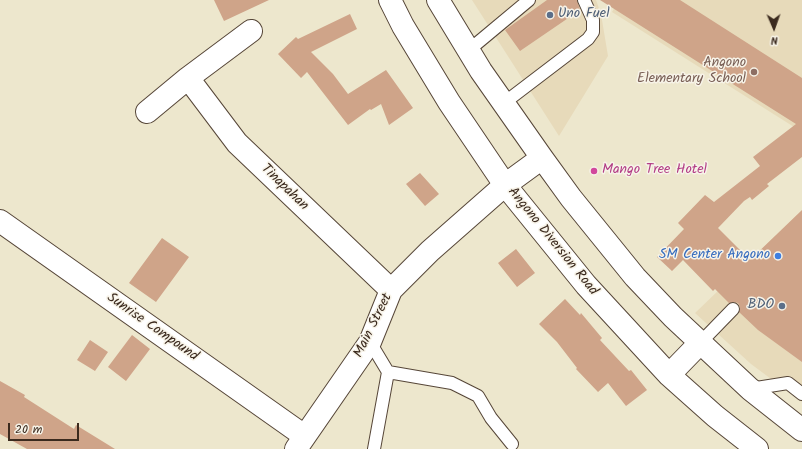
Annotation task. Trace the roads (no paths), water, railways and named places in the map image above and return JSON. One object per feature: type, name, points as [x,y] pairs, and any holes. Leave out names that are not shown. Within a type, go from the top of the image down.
[{"type":"main road","name":"Angono Diversion Road","points":[[390,0],[403,26],[449,102],[505,185],[591,290],[669,375],[715,416],[757,449]]},
{"type":"main road","points":[[440,3],[469,50],[542,158],[571,198],[635,277],[700,343],[750,389],[802,430]]},
{"type":"main road","points":[[147,112],[188,78],[251,31]]},
{"type":"main road","name":"Tinapahan","points":[[188,78],[237,143],[391,290]]},
{"type":"main road","name":"Main Street","points":[[300,442],[370,342],[391,290],[430,251],[505,185],[542,158]]},
{"type":"main road","name":"Sunrise Compound","points":[[0,221],[300,442]]},
{"type":"main road","points":[[669,375],[700,343]]},
{"type":"lane","points":[[469,50],[528,0]]},
{"type":"lane","points":[[504,103],[588,39],[593,32],[593,20],[584,0]]},
{"type":"lane","points":[[700,343],[733,309]]},
{"type":"lane","points":[[370,342],[388,372],[374,449]]},
{"type":"lane","points":[[388,372],[452,383],[478,396],[491,418],[512,444]]},
{"type":"lane","points":[[750,389],[788,383],[802,394]]},
{"type":"place","name":"Uno Fuel","points":[[550,15]]},
{"type":"place","name":"Angono Elementary School","points":[[754,72]]},
{"type":"place","name":"Mango Tree Hotel","points":[[594,171]]},
{"type":"place","name":"SM Center Angono","points":[[778,256]]},
{"type":"place","name":"BDO","points":[[782,306]]}]
